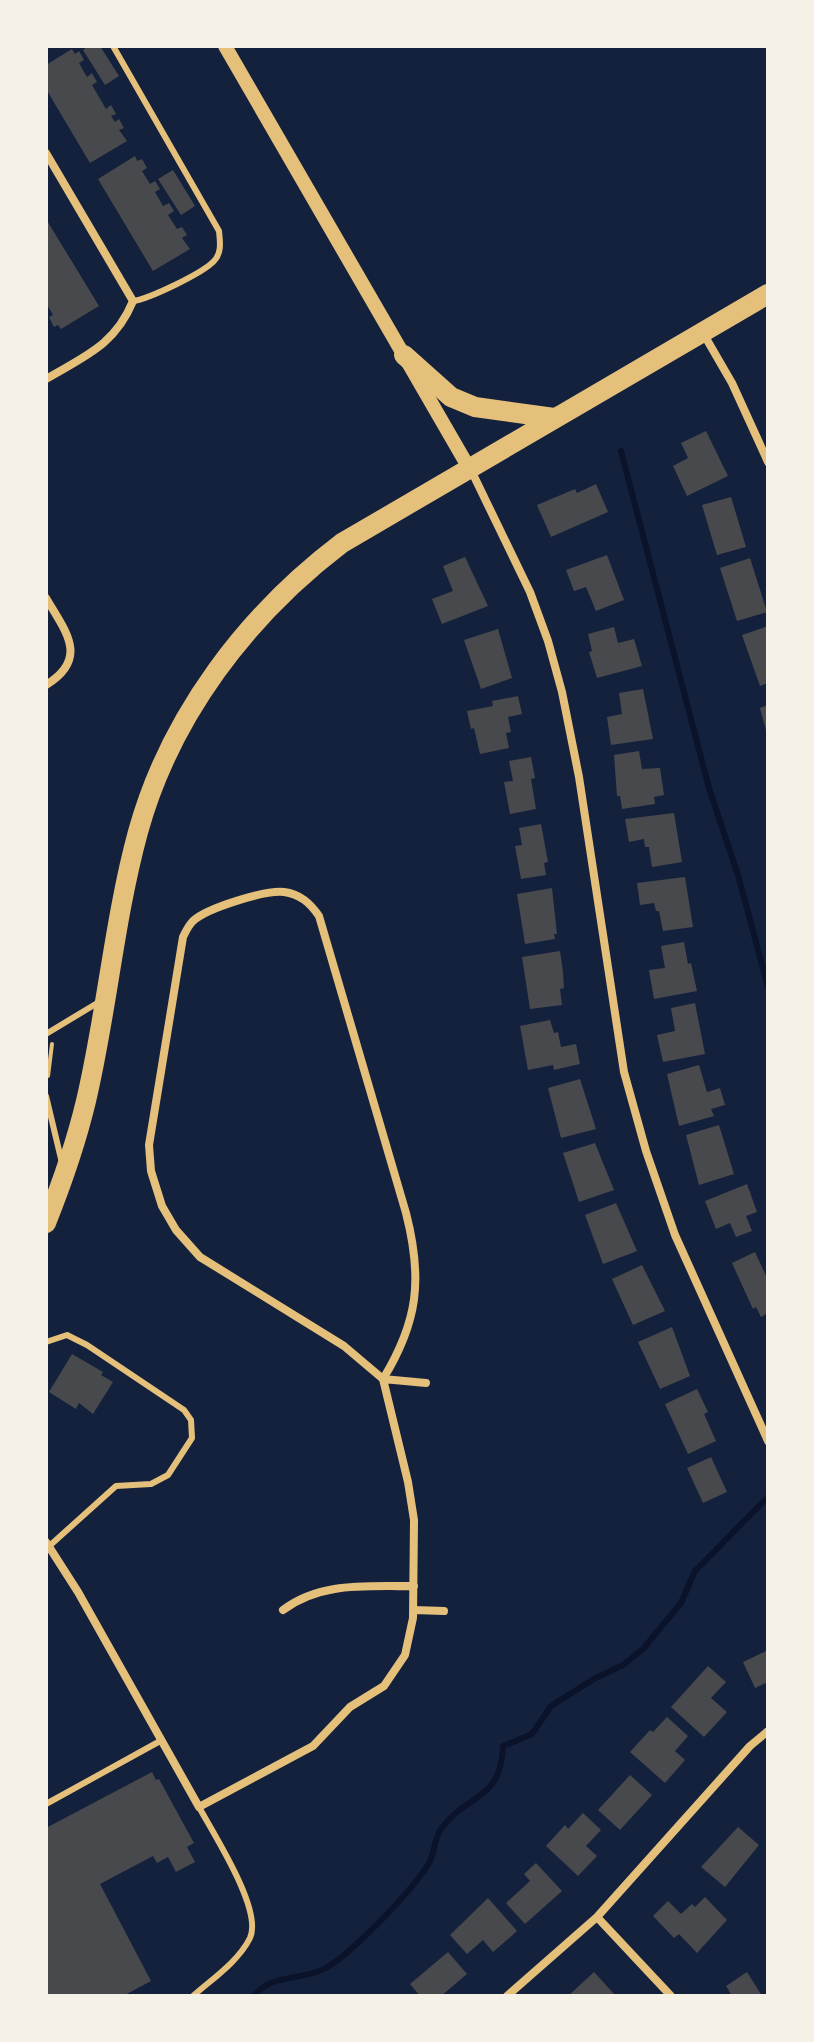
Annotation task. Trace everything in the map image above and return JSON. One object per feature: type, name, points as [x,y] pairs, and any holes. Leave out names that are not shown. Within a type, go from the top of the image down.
[{"type":"main road","points":[[46,1223],[65,1177],[86,1098],[138,831],[156,780],[190,712],[247,631],[312,566],[342,543],[768,294]]},
{"type":"main road","points":[[404,355],[451,397],[475,407],[554,418]]},
{"type":"street","points":[[225,46],[469,468],[530,592],[562,692],[579,777],[624,1072],[646,1151],[675,1235],[768,1441]]},
{"type":"street","points":[[46,153],[133,301],[127,317],[108,342],[47,376]]},
{"type":"street","points":[[702,332],[732,383],[768,462]]},
{"type":"street","points":[[46,598],[68,635],[71,659],[64,670],[46,685]]},
{"type":"street","points":[[47,1546],[163,1740],[199,1807],[306,1751],[350,1707],[384,1686],[405,1655],[411,1637],[415,1533],[411,1494],[383,1379],[409,1329],[415,1286],[414,1249],[406,1213],[322,923],[307,901],[285,892],[210,911],[193,921],[183,937],[150,1132],[151,1171],[162,1206],[176,1230],[200,1257],[344,1346],[383,1379],[426,1383]]},
{"type":"street","points":[[283,1610],[308,1594],[328,1589],[414,1586]]},
{"type":"street","points":[[414,1610],[444,1611]]},
{"type":"street","points":[[507,1996],[597,1917],[750,1746],[768,1731]]},
{"type":"street","points":[[597,1917],[671,1996]]},
{"type":"lane","points":[[113,46],[219,231],[221,247],[215,261],[201,270],[145,300],[133,301]]},
{"type":"lane","points":[[46,1034],[105,998]]},
{"type":"lane","points":[[46,1096],[65,1177]]},
{"type":"lane","points":[[46,1342],[67,1335],[87,1345],[184,1410],[191,1420],[192,1438],[168,1475],[151,1484],[116,1486],[47,1546]]},
{"type":"lane","points":[[46,1804],[163,1740]]},
{"type":"lane","points":[[193,1996],[232,1963],[250,1937],[254,1918],[238,1879],[199,1807]]},
{"type":"path","points":[[48,1076],[52,1044]]},
{"type":"building","points":[[88,46],[100,46],[119,76],[105,85],[83,50]]},
{"type":"building","points":[[72,49],[75,54],[79,51],[84,60],[79,63],[87,77],[92,73],[97,82],[92,85],[106,109],[111,105],[116,114],[111,116],[115,122],[119,119],[124,128],[119,130],[127,141],[90,163],[46,89],[46,65]]},
{"type":"building","points":[[135,156],[137,161],[142,159],[147,168],[142,171],[150,184],[155,181],[160,189],[155,192],[163,206],[169,203],[174,211],[168,215],[177,229],[182,227],[187,235],[182,238],[190,249],[153,271],[98,179]]},
{"type":"building","points":[[173,170],[195,206],[181,215],[158,179]]},
{"type":"building","points":[[46,219],[99,306],[61,329],[58,325],[54,327],[49,317],[53,315],[46,303]]},
{"type":"building","points":[[706,431],[728,476],[687,496],[673,466],[688,458],[681,443]]},
{"type":"building","points":[[596,484],[608,512],[551,537],[537,505]]},
{"type":"building","points":[[731,497],[746,547],[717,555],[702,505]]},
{"type":"building","points":[[607,555],[624,600],[596,611],[586,587],[574,591],[566,570]]},
{"type":"building","points":[[465,557],[488,606],[442,624],[432,599],[453,591],[443,566]]},
{"type":"building","points":[[750,558],[767,612],[737,621],[720,568]]},
{"type":"building","points":[[768,626],[768,683],[760,686],[742,635]]},
{"type":"building","points":[[614,627],[618,643],[634,639],[642,666],[597,678],[589,652],[592,651],[588,634]]},
{"type":"building","points":[[498,629],[512,678],[481,689],[464,640]]},
{"type":"building","points":[[643,689],[653,739],[611,745],[607,717],[622,714],[619,693]]},
{"type":"building","points":[[518,696],[522,714],[508,717],[511,732],[506,733],[509,748],[480,754],[467,711],[493,706],[492,701]]},
{"type":"building","points":[[768,705],[768,733],[767,734],[760,708]]},
{"type":"building","points":[[639,751],[642,769],[660,768],[664,795],[654,797],[655,804],[622,809],[620,796],[617,796],[614,755]]},
{"type":"building","points":[[531,757],[536,809],[510,814],[504,782],[513,781],[509,761]]},
{"type":"building","points":[[674,813],[682,862],[652,867],[649,847],[645,847],[644,839],[629,842],[625,819]]},
{"type":"building","points":[[541,824],[548,862],[544,863],[546,875],[521,879],[515,846],[522,845],[519,828]]},
{"type":"building","points":[[685,877],[693,927],[663,931],[654,903],[640,905],[637,883]]},
{"type":"building","points":[[552,888],[555,939],[525,944],[517,894]]},
{"type":"building","points":[[684,942],[697,991],[654,999],[649,970],[665,968],[661,946]]},
{"type":"building","points":[[560,951],[564,988],[560,989],[562,1005],[530,1009],[522,957]]},
{"type":"building","points":[[695,1003],[705,1054],[663,1062],[657,1035],[675,1031],[671,1008]]},
{"type":"building","points":[[550,1020],[554,1033],[558,1032],[561,1047],[576,1044],[580,1064],[554,1070],[553,1065],[528,1070],[520,1026]]},
{"type":"building","points":[[699,1065],[707,1092],[720,1088],[725,1105],[711,1109],[714,1116],[679,1126],[667,1074]]},
{"type":"building","points":[[580,1079],[596,1129],[561,1138],[548,1088]]},
{"type":"building","points":[[719,1125],[734,1174],[699,1185],[686,1135]]},
{"type":"building","points":[[595,1143],[614,1190],[579,1202],[563,1153]]},
{"type":"building","points":[[747,1184],[757,1212],[746,1216],[752,1231],[736,1237],[730,1223],[716,1229],[705,1201]]},
{"type":"building","points":[[616,1203],[637,1251],[603,1264],[585,1215]]},
{"type":"building","points":[[755,1252],[768,1280],[768,1313],[761,1317],[756,1307],[753,1309],[732,1263]]},
{"type":"building","points":[[642,1265],[665,1311],[633,1325],[612,1279]]},
{"type":"building","points":[[672,1327],[690,1376],[660,1389],[638,1342]]},
{"type":"building","points":[[72,1354],[103,1372],[101,1375],[113,1382],[93,1414],[79,1403],[76,1409],[49,1392]]},
{"type":"building","points":[[697,1389],[708,1412],[704,1414],[716,1441],[688,1454],[665,1404]]},
{"type":"building","points":[[711,1457],[727,1492],[703,1503],[687,1468]]},
{"type":"building","points":[[768,1650],[768,1682],[755,1688],[743,1662]]},
{"type":"building","points":[[708,1666],[726,1682],[711,1698],[727,1712],[704,1737],[671,1707]]},
{"type":"building","points":[[667,1717],[688,1736],[675,1751],[685,1760],[665,1783],[630,1752]]},
{"type":"building","points":[[152,1772],[156,1780],[159,1779],[194,1843],[187,1847],[195,1862],[176,1872],[168,1857],[157,1863],[153,1856],[100,1884],[151,1981],[123,1996],[46,1996],[46,1828]]},
{"type":"building","points":[[630,1775],[652,1795],[620,1830],[598,1810]]},
{"type":"building","points":[[583,1813],[601,1830],[586,1846],[597,1856],[578,1876],[546,1846],[565,1825],[568,1829]]},
{"type":"building","points":[[738,1827],[759,1845],[725,1887],[701,1867]]},
{"type":"building","points":[[536,1863],[562,1891],[525,1924],[506,1903],[530,1881],[524,1874]]},
{"type":"building","points":[[705,1897],[727,1920],[697,1953],[679,1934],[674,1938],[653,1916],[668,1901],[681,1914]]},
{"type":"building","points":[[488,1898],[517,1931],[493,1952],[483,1940],[467,1954],[450,1935]]},
{"type":"building","points":[[448,1952],[467,1974],[441,1996],[420,1996],[410,1984]]},
{"type":"building","points":[[594,1972],[616,1996],[568,1996]]},
{"type":"building","points":[[747,1972],[762,1996],[732,1996],[726,1986]]},
{"type":"waterway","points":[[621,451],[709,788],[738,875],[768,987]]},
{"type":"waterway","points":[[254,1996],[278,1980],[326,1968],[366,1935],[421,1874],[431,1859],[441,1829],[451,1817],[490,1787],[501,1764],[503,1746],[532,1734],[551,1706],[623,1665],[643,1649],[681,1603],[695,1571],[766,1499]]}]
